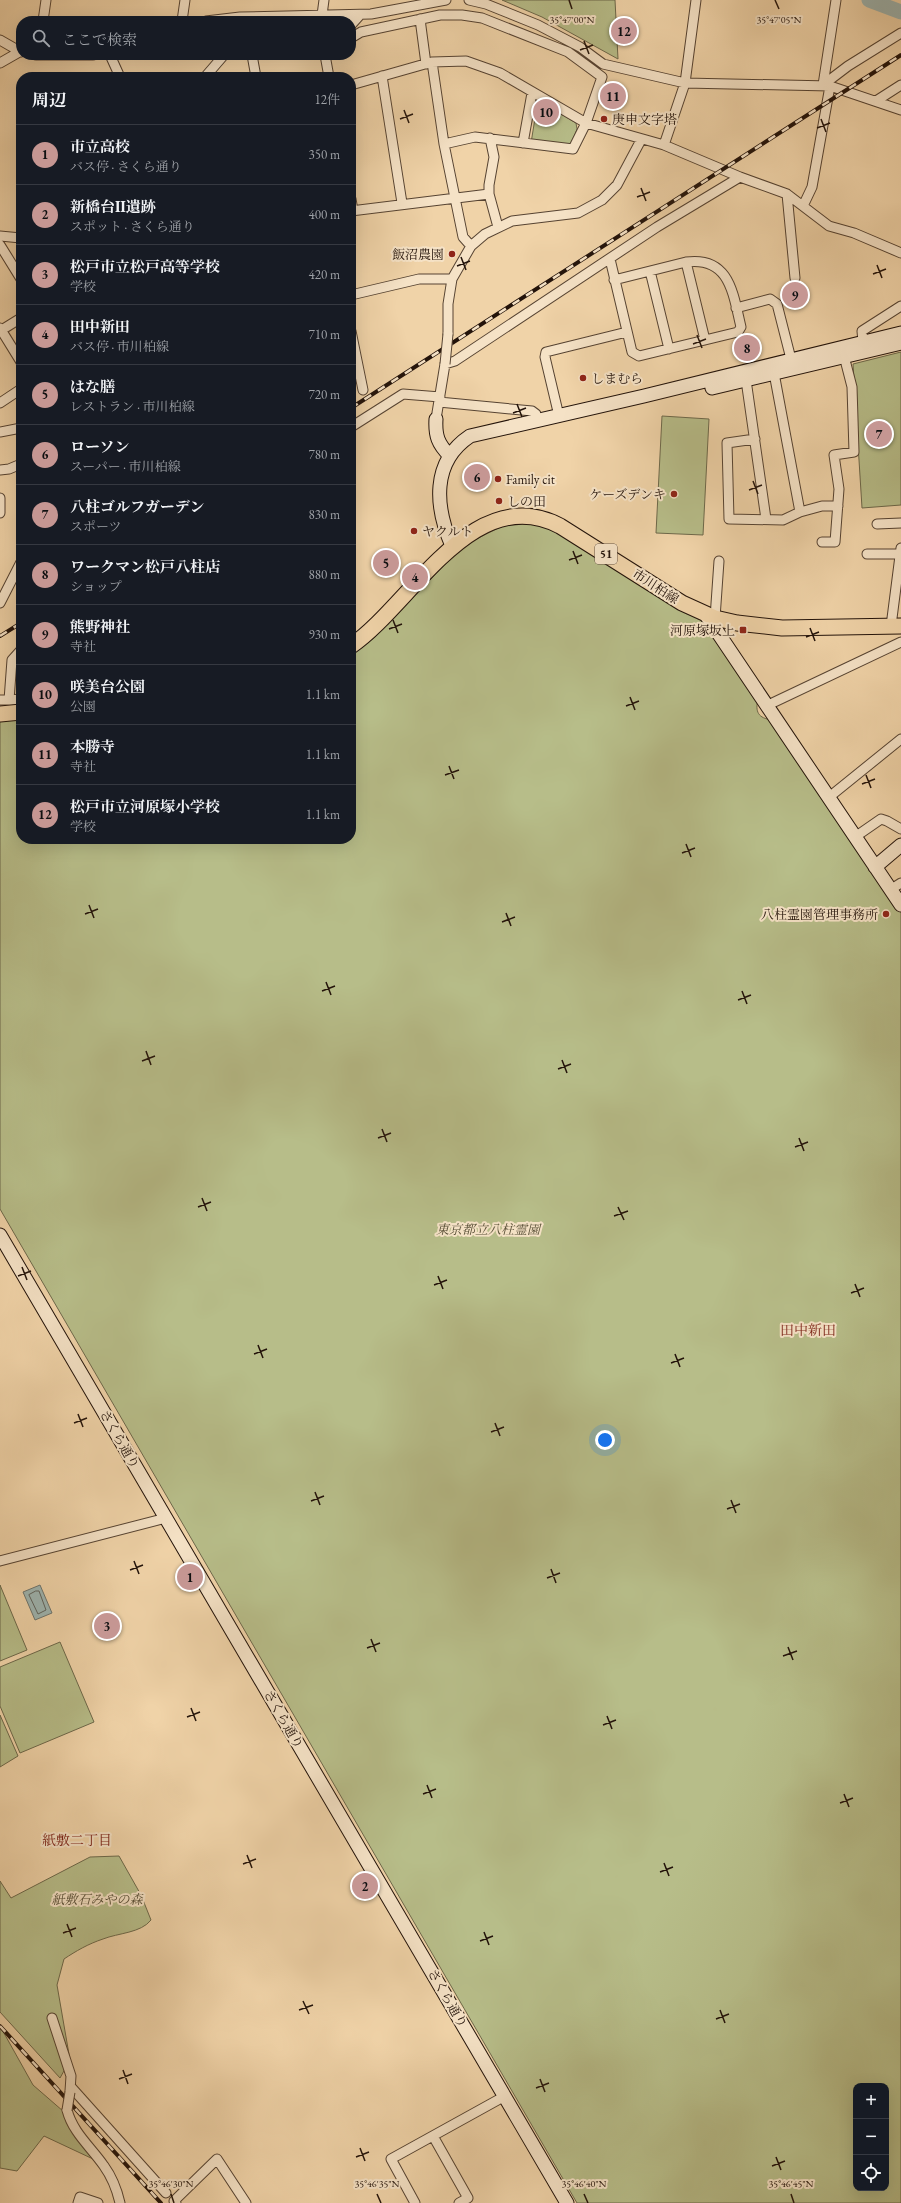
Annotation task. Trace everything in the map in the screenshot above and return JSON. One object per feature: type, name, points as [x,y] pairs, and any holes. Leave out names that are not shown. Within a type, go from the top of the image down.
[{"type":"main road","name":"市川柏線","points":[[356,642],[376,626],[452,546],[478,530],[511,516],[527,515],[546,518],[682,603],[710,616],[737,623],[782,628],[896,626]]},
{"type":"main road","points":[[0,714],[16,712]]},
{"type":"street","points":[[44,16],[46,0]]},
{"type":"street","points":[[183,16],[185,0]]},
{"type":"street","points":[[322,15],[324,0]]},
{"type":"street","points":[[396,10],[397,0]]},
{"type":"street","points":[[281,16],[360,15],[396,10],[446,0]]},
{"type":"street","points":[[469,0],[486,4],[538,25],[580,47],[603,64],[685,84],[827,86],[901,110]]},
{"type":"street","points":[[664,145],[685,84],[696,0]]},
{"type":"street","points":[[803,206],[812,187],[827,86],[836,0]]},
{"type":"street","points":[[356,19],[360,15]]},
{"type":"street","points":[[356,35],[361,32],[440,16],[462,15],[482,18],[568,52],[602,77],[586,123],[573,149],[475,137],[444,144]]},
{"type":"street","points":[[420,19],[463,237],[471,246]]},
{"type":"street","points":[[827,86],[848,66],[901,33]]},
{"type":"street","points":[[0,40],[16,48]]},
{"type":"street","points":[[0,63],[16,54]]},
{"type":"street","points":[[112,60],[118,72]]},
{"type":"street","points":[[209,72],[220,60]]},
{"type":"street","points":[[253,60],[255,72]]},
{"type":"street","points":[[326,60],[328,72]]},
{"type":"street","points":[[356,84],[429,63],[466,61],[500,72],[532,93],[586,123],[641,140],[664,145],[740,177],[786,194],[829,226],[854,233],[901,253]]},
{"type":"street","points":[[382,76],[402,203]]},
{"type":"street","points":[[876,101],[901,85]]},
{"type":"street","points":[[523,143],[532,93]]},
{"type":"street","points":[[490,138],[494,157],[489,185],[489,194],[498,227]]},
{"type":"street","points":[[450,456],[438,442],[435,435],[436,419],[445,364],[448,334],[448,304],[452,278],[471,246],[498,227],[512,221],[578,213],[602,200],[617,185],[641,140]]},
{"type":"street","points":[[445,364],[462,357],[676,215],[740,177]]},
{"type":"street","points":[[356,210],[402,203],[489,194]]},
{"type":"street","points":[[786,194],[795,278]]},
{"type":"street","points":[[0,236],[16,238]]},
{"type":"street","points":[[0,245],[16,271]]},
{"type":"street","points":[[610,259],[614,280],[632,352],[635,355],[639,356],[738,332],[741,327],[728,280],[717,268],[702,261],[686,262],[614,280]]},
{"type":"street","points":[[686,262],[705,340]]},
{"type":"street","points":[[650,271],[669,349]]},
{"type":"street","points":[[356,294],[419,279],[452,278]]},
{"type":"street","points":[[736,308],[770,299],[775,300],[778,304],[790,359]]},
{"type":"street","points":[[863,342],[862,331],[901,306]]},
{"type":"street","points":[[16,321],[0,330],[16,354]]},
{"type":"street","points":[[559,416],[545,357],[546,352],[627,332]]},
{"type":"street","points":[[452,546],[444,524],[439,487],[441,473],[450,456],[462,441],[470,436],[559,416],[901,333]]},
{"type":"street","points":[[450,456],[472,442],[483,438],[746,380],[901,343]]},
{"type":"street","points":[[822,542],[835,542],[839,490],[834,455],[854,452],[852,387],[844,356]]},
{"type":"street","points":[[356,358],[363,390]]},
{"type":"street","points":[[774,373],[800,512]]},
{"type":"street","points":[[746,380],[766,519]]},
{"type":"street","points":[[0,402],[16,392]]},
{"type":"street","points":[[356,424],[402,394],[532,411],[536,414],[537,421]]},
{"type":"street","points":[[0,432],[16,430]]},
{"type":"street","points":[[755,439],[727,443],[729,519],[783,520],[800,512],[822,506],[838,506]]},
{"type":"street","points":[[0,470],[16,466]]},
{"type":"street","points":[[0,498],[0,513]]},
{"type":"street","points":[[877,524],[901,523]]},
{"type":"street","points":[[896,626],[901,548]]},
{"type":"street","points":[[867,554],[901,554]]},
{"type":"street","points":[[719,561],[710,616],[766,706],[828,798],[875,866],[896,886],[901,905]]},
{"type":"street","points":[[0,602],[16,572]]},
{"type":"street","points":[[766,706],[901,642]]},
{"type":"street","points":[[16,656],[12,660],[4,700],[16,699]]},
{"type":"street","points":[[828,798],[901,738]]},
{"type":"street","points":[[855,837],[881,820],[887,821],[901,829]]},
{"type":"street","points":[[875,866],[901,845]]},
{"type":"street","name":"さくら通り","points":[[1,1240],[166,1518],[567,2203]]},
{"type":"street","points":[[0,1561],[166,1518]]},
{"type":"street","points":[[52,2018],[66,2056],[71,2076],[67,2110],[72,2126],[105,2167],[118,2192],[120,2203]]},
{"type":"street","points":[[70,2089],[166,2193]]},
{"type":"street","points":[[415,2203],[391,2159],[505,2096]]},
{"type":"street","points":[[433,2136],[468,2198],[459,2203]]},
{"type":"street","points":[[176,2203],[174,2201],[216,2159],[246,2203]]},
{"type":"street","points":[[78,2203],[80,2197],[98,2203]]},
{"type":"green space","points":[[502,0],[615,0],[618,59],[542,17]]},
{"type":"green space","points":[[538,100],[576,123],[577,129],[571,146],[531,143]]},
{"type":"green space","points":[[901,352],[901,505],[862,508],[853,364]]},
{"type":"green space","points":[[662,416],[709,419],[703,535],[656,533]]},
{"type":"green space","name":"東京都立八柱霊園","points":[[507,524],[543,524],[702,619],[758,699],[757,711],[759,714],[763,718],[772,720],[901,912],[901,2203],[577,2203],[0,1209],[0,718],[16,716],[16,844],[356,844],[356,651],[375,637],[455,554],[474,540]]},
{"type":"green space","points":[[0,1585],[27,1650],[0,1661]]},
{"type":"green space","points":[[60,1642],[94,1722],[20,1753],[0,1706],[0,1667]]},
{"type":"green space","points":[[0,1715],[18,1756],[0,1767]]},
{"type":"green space","name":"紙敷石みやの森","points":[[119,1856],[141,1895],[151,1920],[141,1928],[98,1941],[82,1948],[64,1959],[57,1985],[70,2060],[60,2078],[0,2012],[0,1881],[11,1898],[90,1857]]},
{"type":"green space","points":[[0,2026],[33,2085],[71,2118],[108,2166],[44,2136],[17,2171],[0,2168]]},
{"type":"water","points":[[40,1585],[52,1613],[35,1620],[23,1592]]},
{"type":"waterway","points":[[869,0],[901,12]]},
{"type":"railway","points":[[356,405],[901,55]]},
{"type":"railway","points":[[0,636],[16,626]]},
{"type":"railway","points":[[0,2026],[161,2203]]},
{"type":"place","name":"松戸市立河原塚小学校","points":[[624,31]]},
{"type":"place","name":"本勝寺","points":[[613,96]]},
{"type":"place","name":"咲美台公園","points":[[546,112]]},
{"type":"place","name":"庚申文字塔","points":[[604,119]]},
{"type":"place","name":"飯沼農園","points":[[452,254]]},
{"type":"place","name":"熊野神社","points":[[795,295]]},
{"type":"place","name":"ワークマン松戸八柱店","points":[[747,348]]},
{"type":"place","name":"しまむら","points":[[583,378]]},
{"type":"place","name":"八柱ゴルフガーデン","points":[[879,434]]},
{"type":"place","name":"ローソン","points":[[477,477]]},
{"type":"place","name":"Family cit","points":[[498,479]]},
{"type":"place","name":"ケーズデンキ","points":[[674,494]]},
{"type":"place","name":"しの田","points":[[499,501]]},
{"type":"place","name":"ヤクルト","points":[[414,531]]},
{"type":"place","name":"はな膳","points":[[386,563]]},
{"type":"place","name":"田中新田","points":[[415,577]]},
{"type":"place","name":"河原塚坂上","points":[[743,630]]},
{"type":"place","name":"八柱霊園管理事務所","points":[[886,914]]},
{"type":"place","name":"市立高校","points":[[190,1577]]},
{"type":"place","name":"松戸市立松戸高等学校","points":[[107,1626]]},
{"type":"place","name":"新橋台Ⅱ遺跡","points":[[365,1886]]},
{"type":"district","name":"田中新田","points":[[808,1330]]},
{"type":"district","name":"紙敷二丁目","points":[[77,1840]]}]
